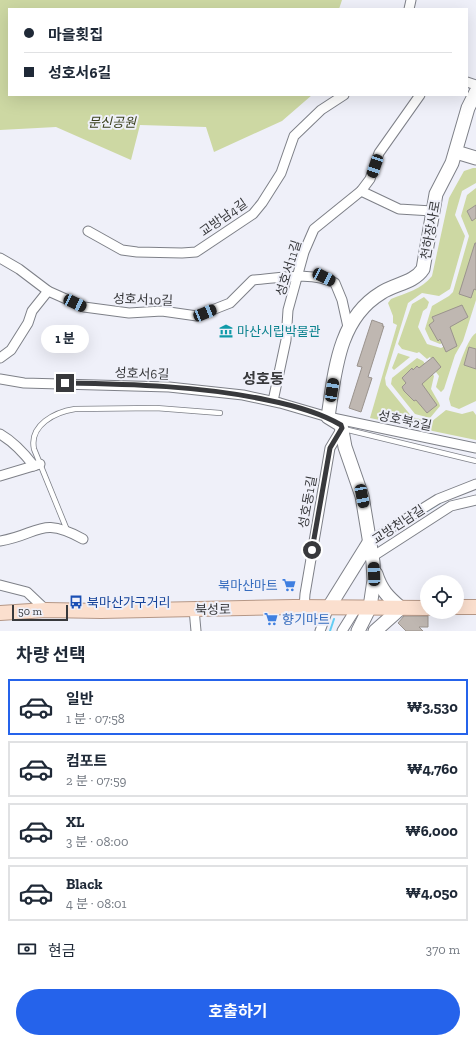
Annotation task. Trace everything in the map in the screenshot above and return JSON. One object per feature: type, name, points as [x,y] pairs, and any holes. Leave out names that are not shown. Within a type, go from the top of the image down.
[{"type":"main road","name":"천하장사로","points":[[328,417],[338,356],[348,328],[363,308],[376,296],[415,277],[420,273],[426,256],[432,211],[438,188],[456,152],[468,108],[476,92]]},
{"type":"main road","points":[[456,152],[476,158]]},
{"type":"main road","points":[[328,417],[341,425],[345,447],[362,496],[370,541],[374,580],[364,607],[358,631]]},
{"type":"main road","name":"교방천남길","points":[[329,607],[370,541]]},
{"type":"main road","points":[[372,559],[380,586],[387,596],[401,608],[375,631]]},
{"type":"main road","name":"북성로","points":[[0,613],[46,610],[101,611],[329,607],[420,608]]},
{"type":"main road","points":[[464,607],[476,607]]},
{"type":"street","name":"교방남4길","points":[[88,231],[122,250],[196,252],[253,214],[262,204],[281,173],[294,136],[321,110],[342,96]]},
{"type":"street","points":[[419,96],[379,153],[370,179],[362,191],[399,209],[432,211]]},
{"type":"street","name":"성호서11길","points":[[273,401],[286,340],[288,310],[304,252],[314,229],[362,191]]},
{"type":"street","name":"성호서10길","points":[[0,258],[19,269],[48,291],[84,307],[129,313],[162,311],[197,316],[230,303],[253,280],[324,277],[335,283],[342,300],[348,328]]},
{"type":"street","points":[[0,358],[11,350],[28,323],[32,311],[48,291]]},
{"type":"street","name":"성호서6길","points":[[0,379],[24,383],[169,386],[247,396],[273,401],[328,417]]},
{"type":"street","name":"성호북2길","points":[[328,417],[476,448]]},
{"type":"street","name":"성호동1길","points":[[304,608],[304,594],[330,448],[342,428]]},
{"type":"street","points":[[0,434],[9,438],[37,465],[0,476]]},
{"type":"street","name":"교방천남길","points":[[370,541],[438,499],[476,484]]},
{"type":"street","points":[[372,559],[451,506],[476,500]]},
{"type":"street","points":[[0,540],[9,539],[43,527],[67,530],[83,540]]},
{"type":"street","points":[[0,586],[27,592],[46,610]]},
{"type":"street","name":"교방천남길","points":[[320,631],[329,607]]},
{"type":"street","points":[[342,631],[364,607]]},
{"type":"street","points":[[194,609],[196,631]]},
{"type":"lane","points":[[67,530],[37,465],[32,440],[36,430],[53,416],[63,411],[156,408],[220,413]]},
{"type":"lane","points":[[342,428],[476,461]]},
{"type":"green space","name":"문신공원","points":[[0,0],[342,0],[339,8],[8,8],[8,96],[311,96],[282,121],[214,152],[206,127],[140,125],[131,160],[56,127],[0,130]]},
{"type":"green space","points":[[476,168],[476,183],[462,191],[455,215],[465,236],[450,289],[439,296],[422,293],[408,303],[385,378],[386,385],[412,417],[431,422],[446,410],[462,414],[473,411],[476,415],[476,440],[370,418],[397,325],[393,323],[393,316],[388,303],[391,299],[419,287],[432,276],[449,198],[464,171]]},
{"type":"green space","points":[[476,188],[476,300],[463,341],[455,355],[444,389],[441,392],[436,387],[439,376],[433,368],[436,365],[430,357],[427,359],[419,352],[417,353],[402,349],[398,344],[412,304],[424,297],[429,302],[427,308],[423,311],[418,327],[427,344],[441,348],[445,346],[443,343],[440,344],[430,340],[425,329],[432,306],[453,292],[469,236],[461,216],[467,195]]},
{"type":"green space","points":[[476,333],[476,401],[459,409],[451,406],[449,399],[464,353],[472,337]]},
{"type":"green space","points":[[398,353],[410,357],[394,370],[392,368]]},
{"type":"green space","points":[[417,358],[423,361],[434,376],[431,389],[440,406],[430,418],[415,414],[391,384],[392,378]]},
{"type":"building","points":[[476,205],[476,218],[472,221],[467,211]]},
{"type":"building","points":[[475,243],[476,290],[474,289],[471,298],[459,294]]},
{"type":"building","points":[[462,305],[468,317],[450,327],[457,346],[446,352],[440,339],[438,341],[429,325],[434,321],[432,317]]},
{"type":"building","points":[[372,320],[383,324],[382,326],[384,326],[368,377],[372,378],[361,412],[349,408],[362,367],[357,366]]},
{"type":"building","points":[[469,347],[476,349],[476,369],[464,365]]},
{"type":"building","points":[[433,357],[441,367],[422,384],[437,405],[427,413],[416,400],[414,401],[404,391],[402,387],[406,383],[402,378],[412,368],[413,370],[417,366],[419,368]]},
{"type":"building","points":[[404,616],[420,616],[420,619],[428,619],[428,627],[419,627],[423,631],[406,631],[398,623]]},
{"type":"waterway","points":[[427,511],[443,501]]},
{"type":"waterway","points":[[376,544],[382,538]]},
{"type":"waterway","points":[[330,631],[334,619]]},
{"type":"place","name":"마산시립박물관","points":[[226,331]]},
{"type":"place","name":"북마산마트","points":[[289,585]]},
{"type":"place","name":"북마산가구거리","points":[[76,602]]},
{"type":"place","name":"향기마트","points":[[271,619]]},
{"type":"district","name":"성호동","points":[[263,379]]},
{"type":"route","points":[[65,383],[169,386],[247,396],[280,403],[328,417],[341,425],[342,428],[330,448],[312,550]]}]
